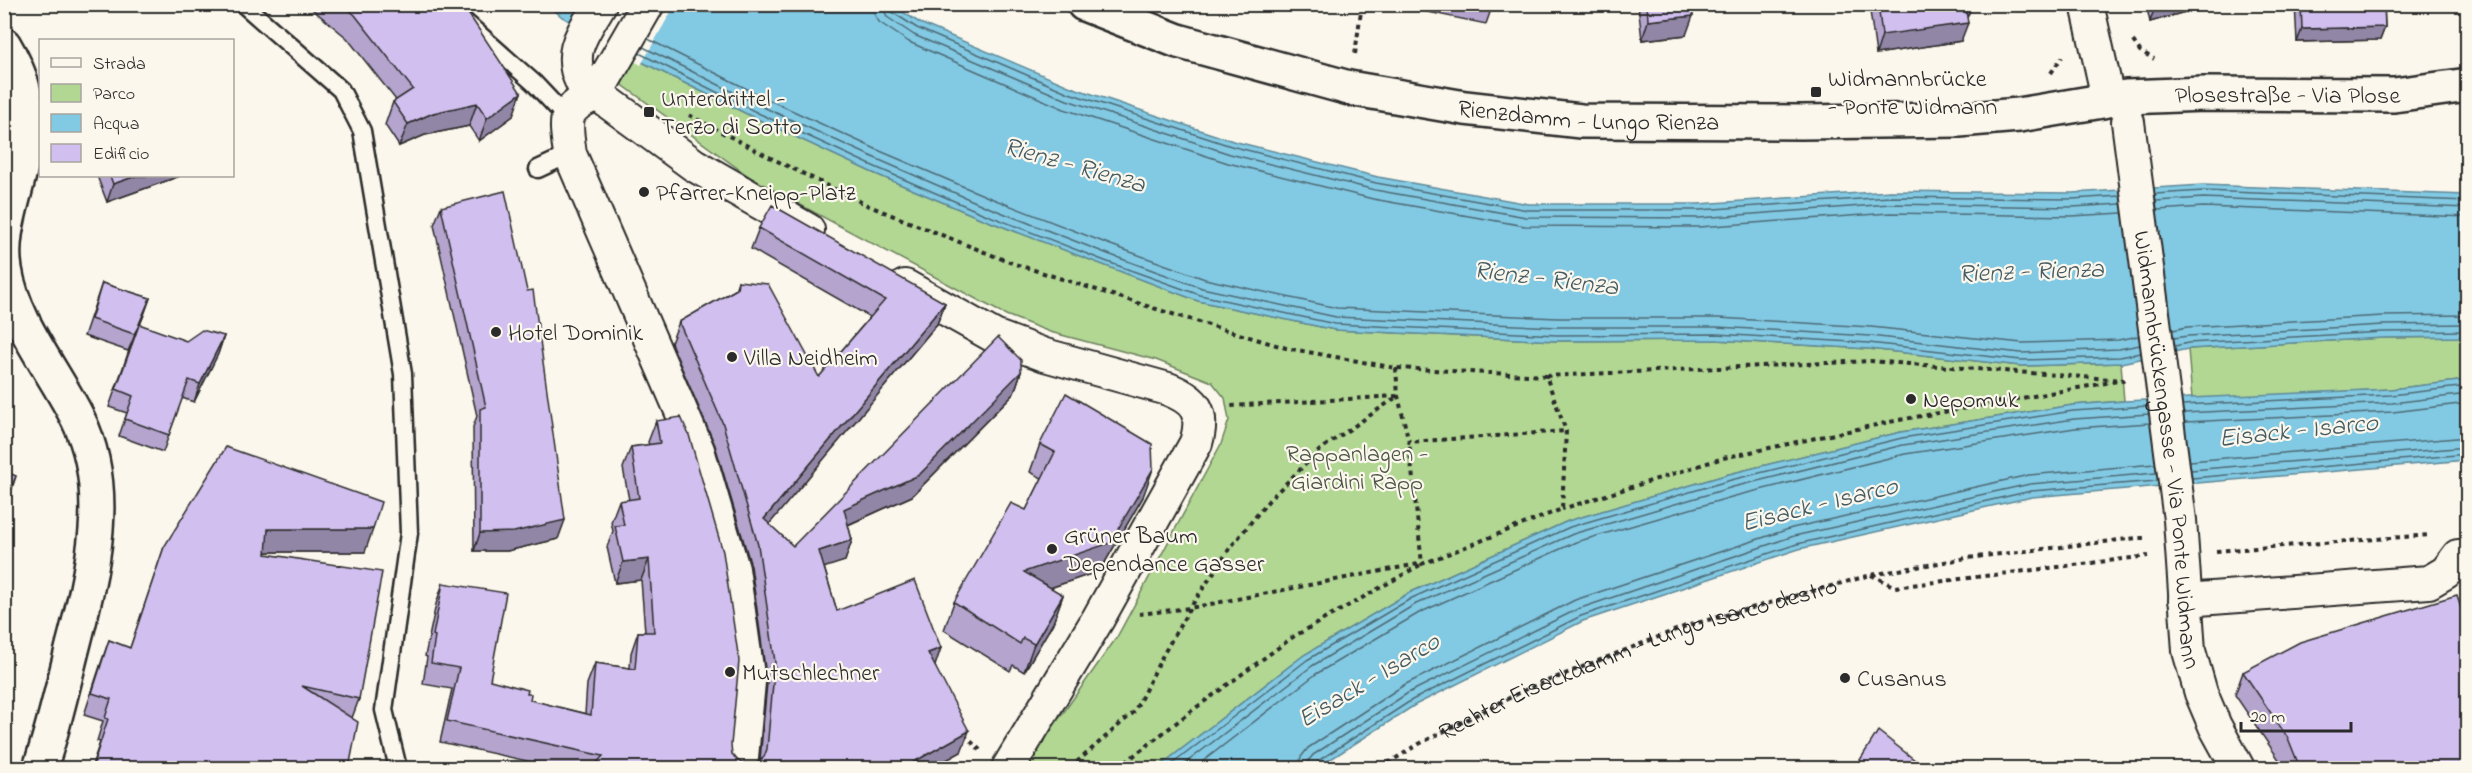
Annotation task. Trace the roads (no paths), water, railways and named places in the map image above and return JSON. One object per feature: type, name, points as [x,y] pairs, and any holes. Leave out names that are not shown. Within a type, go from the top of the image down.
[{"type":"street","points":[[600,4],[576,48],[574,68],[582,83],[694,165],[836,246]]},
{"type":"street","points":[[648,4],[596,94],[575,104],[567,117],[570,154],[698,450],[733,569],[749,682],[743,762]]},
{"type":"street","name":"Rienzdamm - Lungo Rienza","points":[[1084,4],[1178,41],[1349,88],[1465,108],[1581,121],[1959,120],[2118,110]]},
{"type":"street","name":"Widmannbrückengasse - Via Ponte Widmann","points":[[2087,4],[2118,110],[2169,530],[2185,600],[2189,651],[2201,693],[2215,726],[2238,768]]},
{"type":"street","points":[[4,45],[16,65],[25,94],[29,124],[24,156],[5,228],[5,269],[19,313],[79,421],[94,466],[97,516],[92,571],[52,730],[40,768]]},
{"type":"street","name":"Plosestraße - Via Plose","points":[[2118,110],[2204,94],[2394,95],[2468,85]]},
{"type":"street","points":[[877,269],[994,336],[1045,355],[1168,389],[1187,396],[1197,409],[1201,427],[1196,443],[1098,619],[996,761]]},
{"type":"street","points":[[2185,600],[2429,582],[2446,572],[2458,556],[2468,556]]},
{"type":"lane","points":[[243,4],[341,90],[362,131],[404,374],[410,533],[384,710],[398,768]]},
{"type":"lane","points":[[445,4],[534,83],[567,117]]},
{"type":"lane","points":[[538,169],[570,154]]},
{"type":"water","name":"Rienz - Rienza","points":[[548,5],[892,5],[920,23],[1071,87],[1233,141],[1378,177],[1529,204],[1698,204],[1890,191],[2072,193],[2203,185],[2467,195],[2467,337],[2383,338],[2188,349],[2121,363],[2021,366],[1869,349],[1716,340],[1557,341],[1335,330],[1198,301],[980,218],[871,172],[755,118],[630,56],[562,17]]},
{"type":"water","name":"Eisack - Isarco","points":[[2467,380],[2467,460],[2032,497],[1799,549],[1583,621],[1415,705],[1317,768],[1157,768],[1304,655],[1409,593],[1568,521],[1729,474],[1901,432],[2073,405],[2391,389]]},
{"type":"place","name":"Widmannbrücke - Ponte Widmann","points":[[1816,92]]},
{"type":"place","name":"Unterdrittel - Terzo di Sotto","points":[[649,112]]},
{"type":"place","name":"Pfarrer-Kneipp-Platz","points":[[644,192]]},
{"type":"place","name":"Hotel Dominik","points":[[496,332]]},
{"type":"place","name":"Villa Neidheim","points":[[732,357]]},
{"type":"place","name":"Nepomuk","points":[[1911,399]]},
{"type":"place","name":"Grüner Baum Dependance Gasser","points":[[1052,549]]},
{"type":"place","name":"Mutschlechner","points":[[730,672]]},
{"type":"place","name":"Cusanus","points":[[1845,678]]},
{"type":"park label","name":"Rappanlagen - Giardini Rapp","points":[[1357,467]]}]
